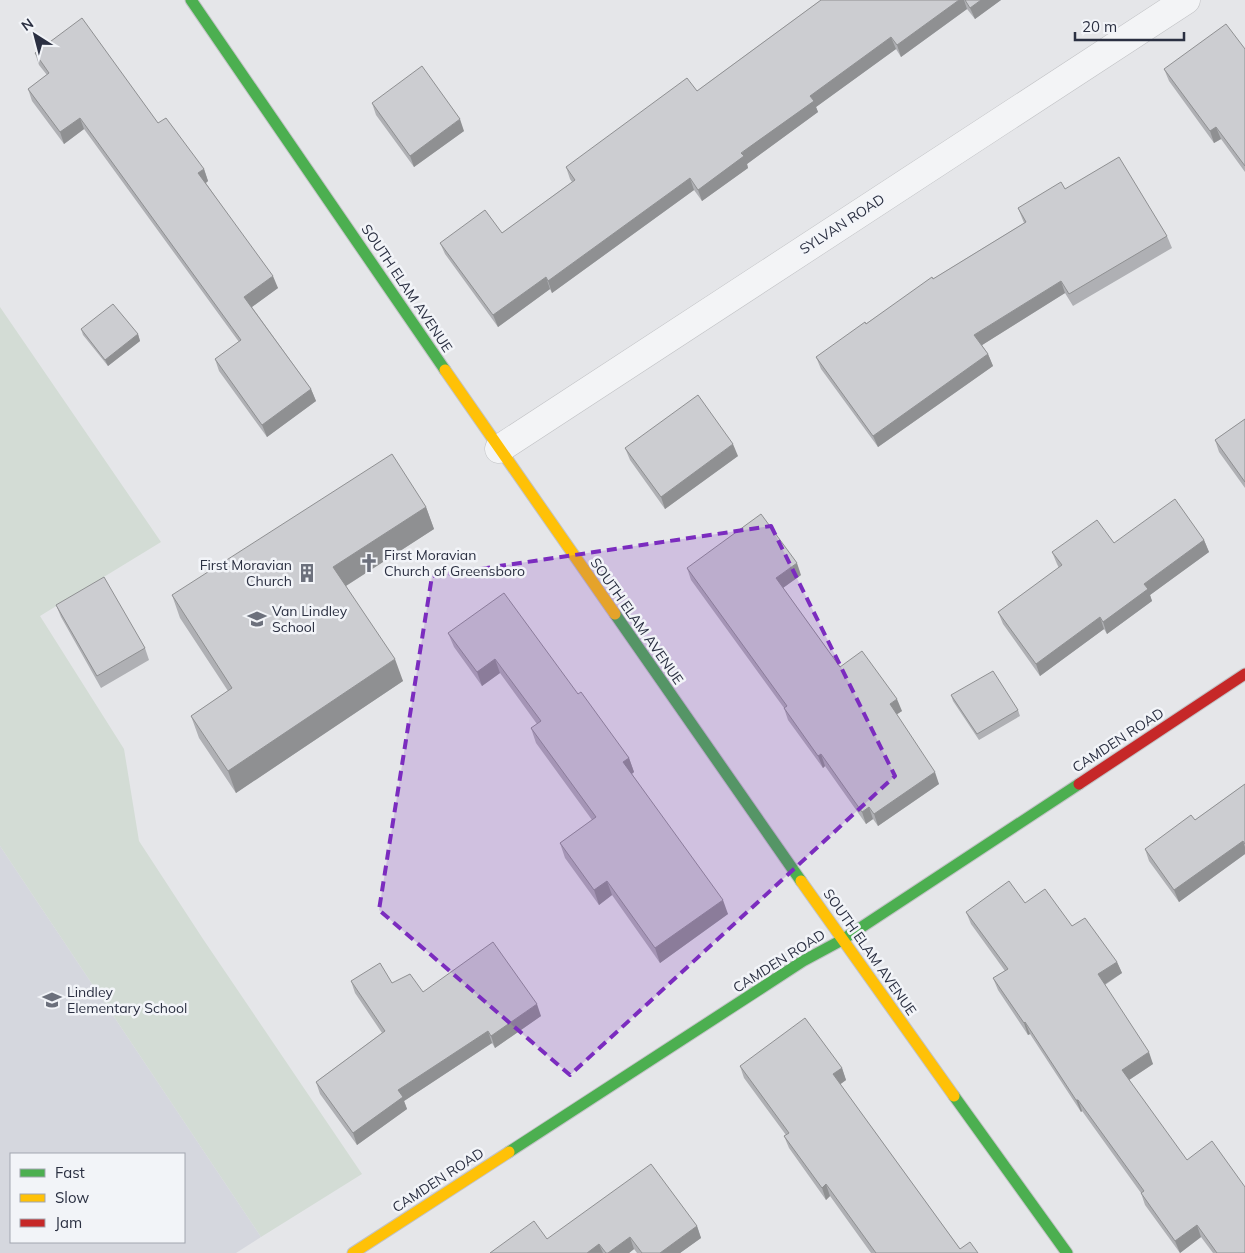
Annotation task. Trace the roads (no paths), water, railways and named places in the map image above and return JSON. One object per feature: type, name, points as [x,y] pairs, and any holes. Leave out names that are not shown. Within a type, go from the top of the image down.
[{"type":"street","name":"SOUTH ELAM AVENUE","points":[[191,0],[499,449],[842,940],[1067,1253]]},
{"type":"street","name":"SYLVAN ROAD","points":[[499,449],[1186,0]]},
{"type":"street","name":"CAMDEN ROAD","points":[[352,1253],[803,961],[842,940],[1245,674]]},
{"type":"place","name":"First Moravian Church of Greensboro","points":[[369,563]]},
{"type":"place","name":"First Moravian Church","points":[[307,573]]},
{"type":"place","name":"Van Lindley School","points":[[257,619]]},
{"type":"place","name":"Lindley Elementary School","points":[[52,1000]]}]
